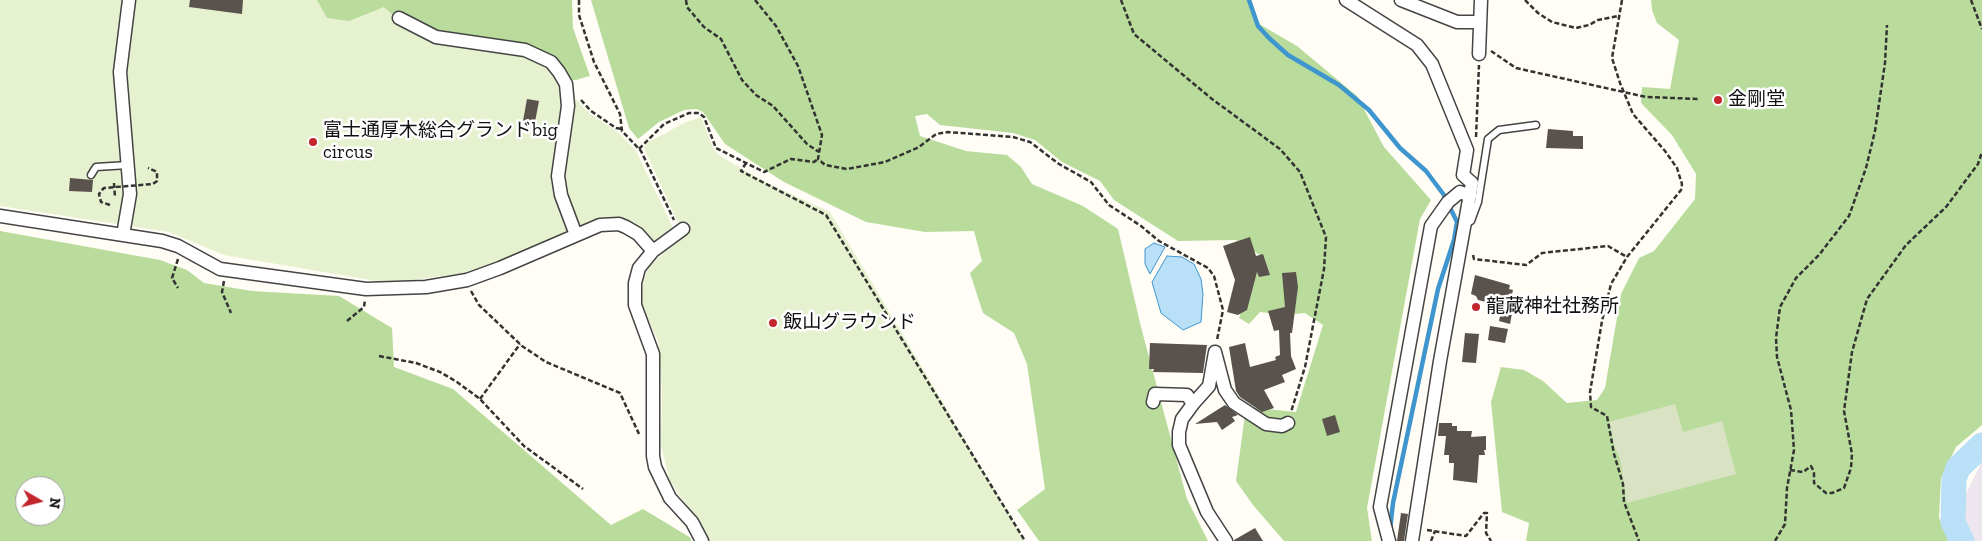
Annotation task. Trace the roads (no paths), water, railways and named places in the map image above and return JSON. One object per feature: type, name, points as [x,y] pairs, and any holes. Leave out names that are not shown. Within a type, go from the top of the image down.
[{"type":"street","points":[[124,235],[130,194],[120,72],[129,0]]},
{"type":"street","points":[[1346,0],[1365,14],[1417,45],[1432,64],[1467,150],[1463,175],[1472,183],[1440,361],[1413,536]]},
{"type":"street","points":[[1401,0],[1457,22],[1480,22]]},
{"type":"street","points":[[1480,48],[1481,0]]},
{"type":"street","points":[[399,18],[436,37],[463,36],[525,50],[551,62],[559,72],[566,88],[568,106],[558,176],[561,195],[576,235]]},
{"type":"street","points":[[1389,541],[1380,507],[1431,226],[1448,202],[1460,192],[1470,196]]},
{"type":"street","points":[[0,216],[162,241],[182,248],[208,264],[226,270],[366,289],[426,287],[467,280],[500,268],[600,225],[619,224],[638,234],[652,251]]},
{"type":"street","points":[[682,231],[652,251],[636,274],[634,296],[635,305],[653,354],[654,462],[662,484],[670,498],[692,522],[702,541]]},
{"type":"street","points":[[1226,541],[1207,512],[1179,445],[1182,419],[1209,386],[1215,352],[1225,390],[1234,403],[1266,424],[1282,426],[1288,423]]},
{"type":"street","points":[[1153,402],[1155,394],[1187,395],[1192,405]]},
{"type":"lane","points":[[1464,225],[1471,221],[1478,202],[1488,139],[1499,130],[1536,125]]},
{"type":"lane","points":[[91,175],[96,167],[128,165]]},
{"type":"water","points":[[1154,243],[1165,247],[1150,274],[1145,264],[1145,249]]},
{"type":"water","points":[[1167,256],[1182,257],[1194,264],[1201,279],[1203,294],[1201,322],[1183,330],[1161,313],[1152,282]]},
{"type":"waterway","points":[[1249,0],[1258,26],[1269,38],[1288,55],[1339,85],[1369,110],[1400,148],[1426,171],[1444,195],[1457,222],[1454,240],[1438,289],[1393,503],[1390,530]]},
{"type":"waterway","points":[[1962,541],[1953,522],[1954,479],[1958,468],[1982,445]]},
{"type":"place","name":"金剛堂","points":[[1718,100]]},
{"type":"place","name":"富士通厚木総合グランドbig circus","points":[[313,142]]},
{"type":"place","name":"龍蔵神社社務所","points":[[1476,307]]},
{"type":"place","name":"飯山グラウンド","points":[[773,323]]}]
